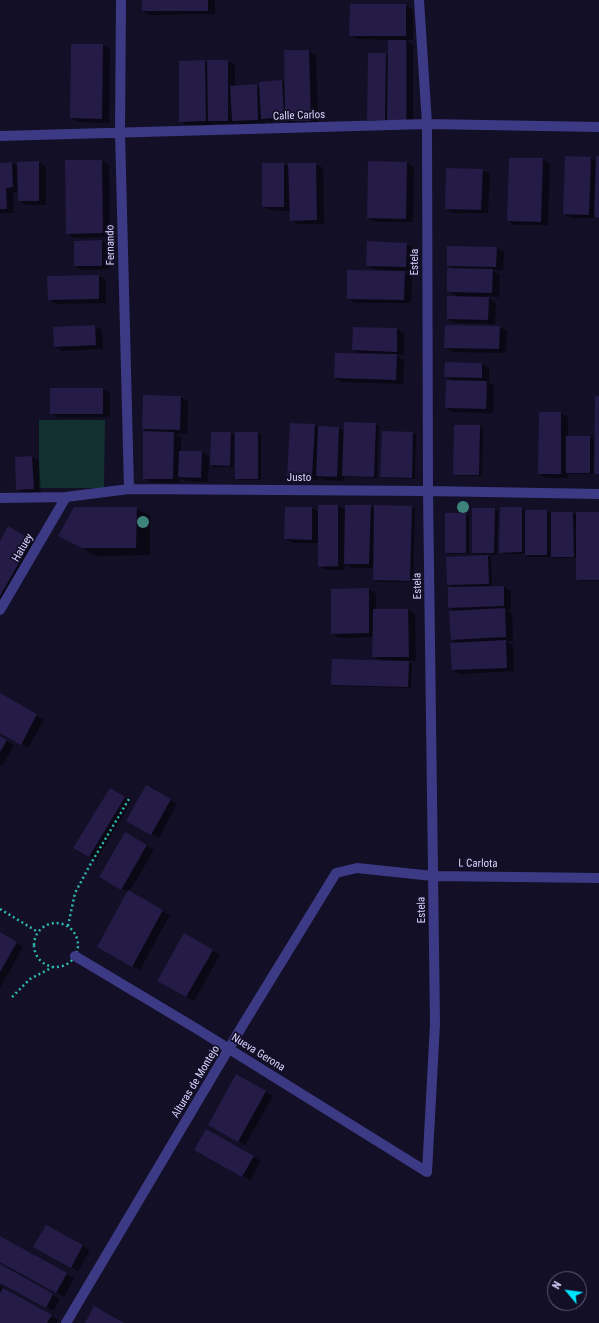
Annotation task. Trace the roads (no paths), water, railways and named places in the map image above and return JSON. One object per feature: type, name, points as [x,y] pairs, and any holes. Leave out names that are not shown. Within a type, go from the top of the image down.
[{"type":"street","name":"Fernando","points":[[121,0],[120,132],[130,489]]},
{"type":"street","name":"Estela","points":[[419,0],[427,124],[428,491],[435,1024],[427,1172]]},
{"type":"street","name":"Calle Carlos","points":[[0,136],[427,124],[599,127]]},
{"type":"street","name":"Justo","points":[[0,498],[66,497],[130,489],[599,494]]},
{"type":"street","name":"Hatuey","points":[[0,610],[66,497]]},
{"type":"street","name":"L Carlota","points":[[357,868],[433,876],[599,878]]},
{"type":"street","name":"Alturas de Montejo","points":[[66,1323],[229,1049],[336,873],[357,868]]},
{"type":"street","name":"Nueva Gerona","points":[[75,956],[229,1049],[427,1172]]}]
